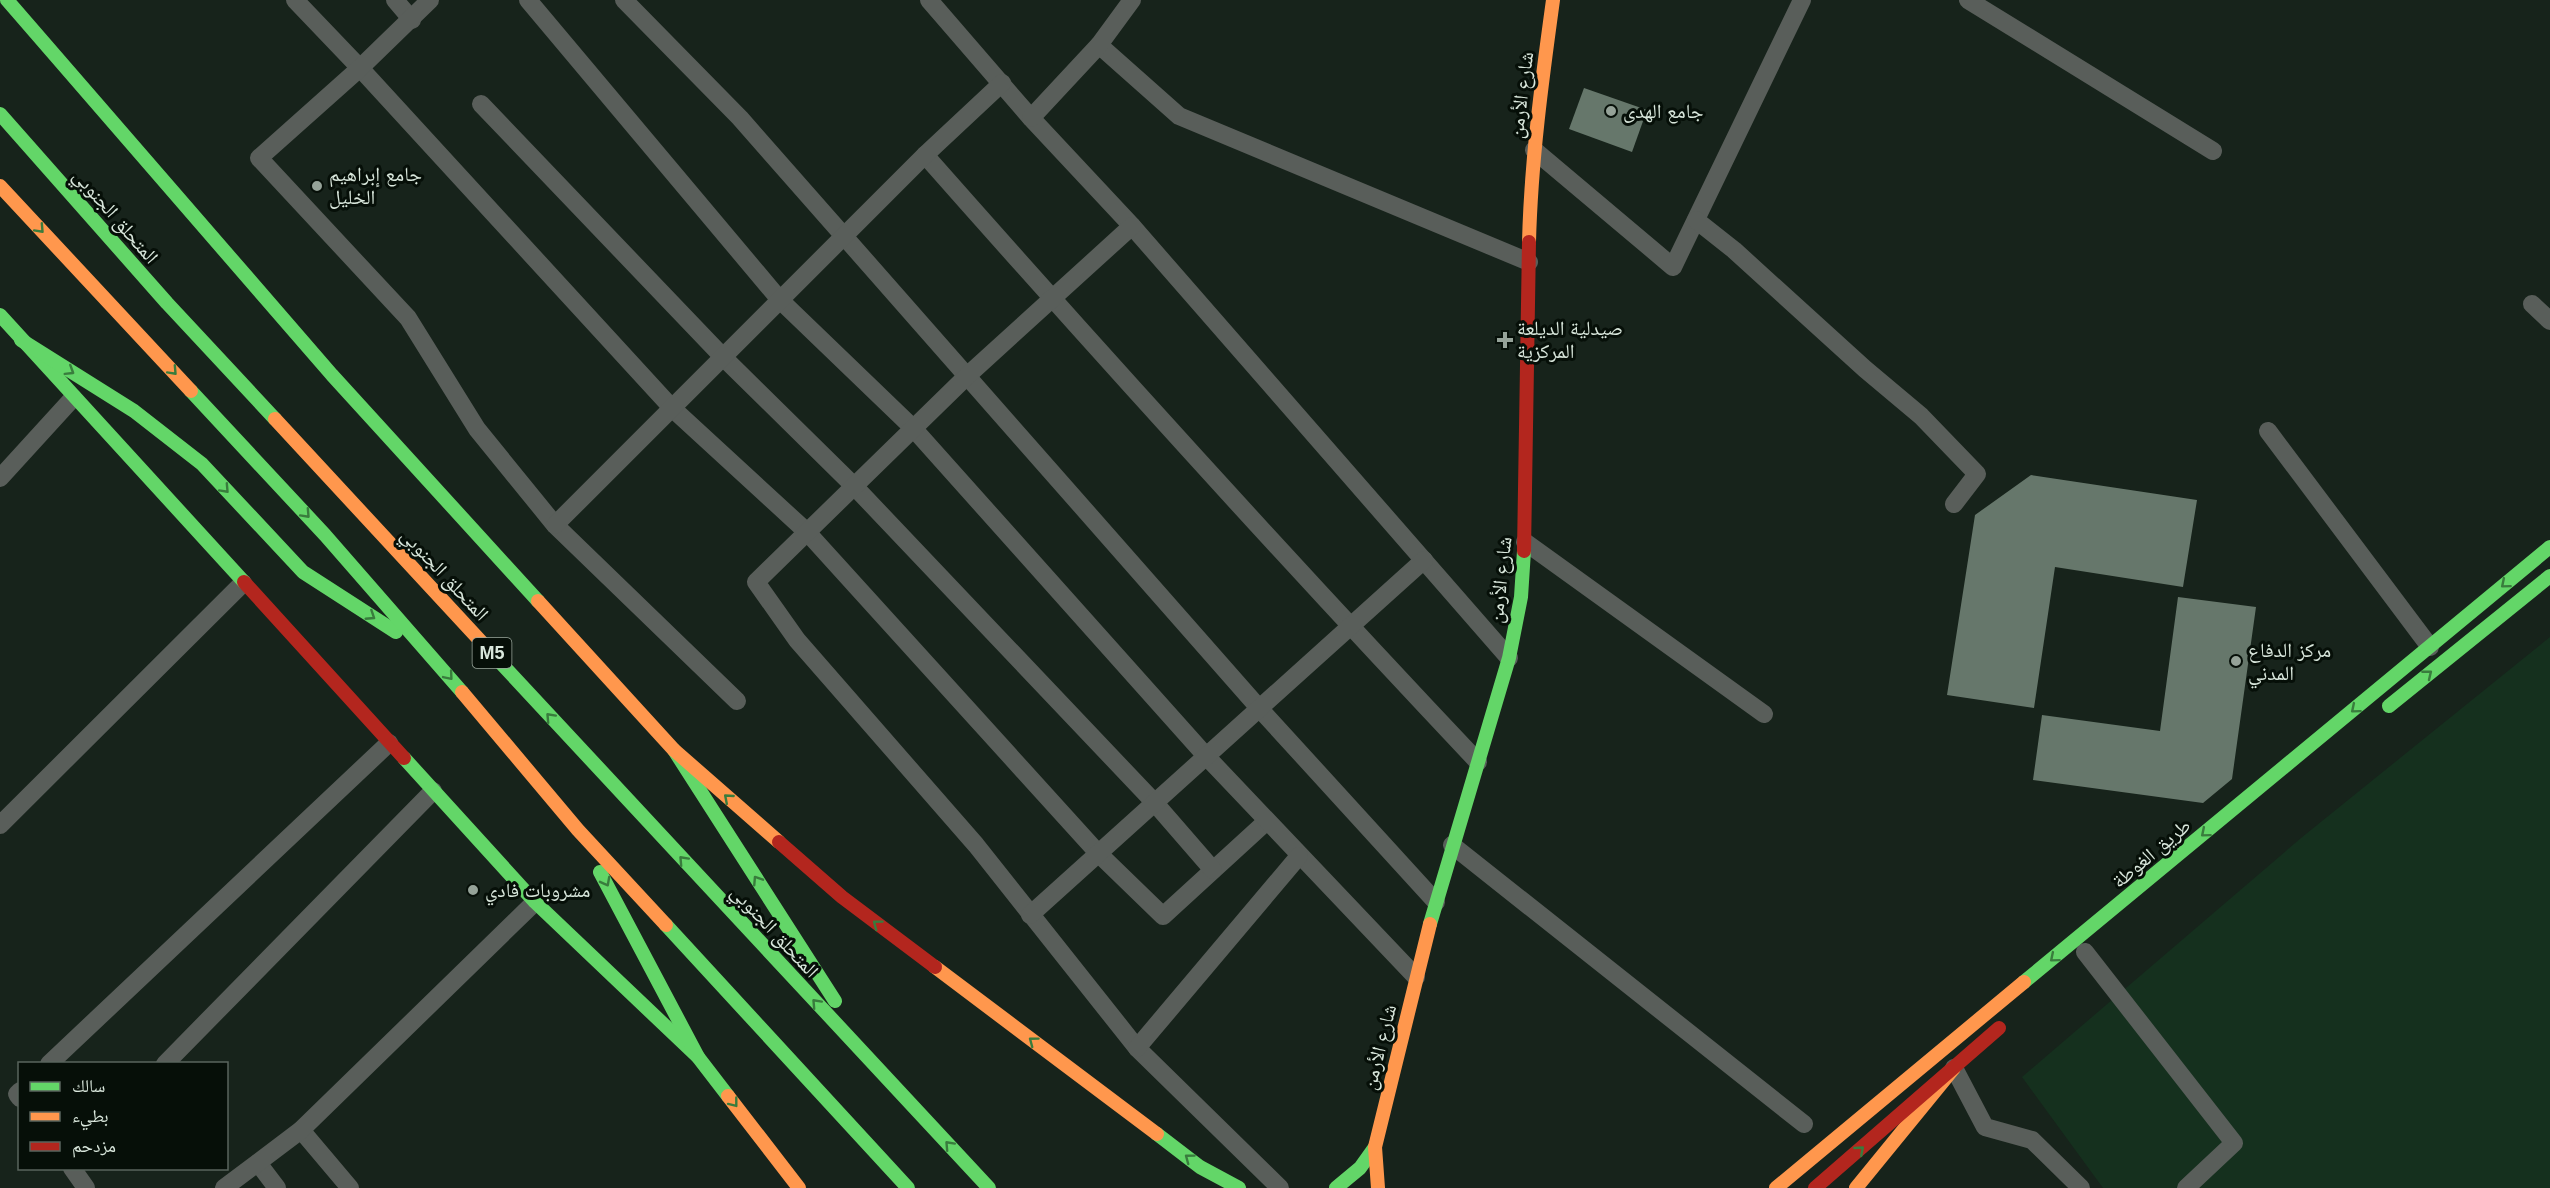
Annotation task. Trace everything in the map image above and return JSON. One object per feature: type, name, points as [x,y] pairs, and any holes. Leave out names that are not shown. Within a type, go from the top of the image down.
[{"type":"main road","name":"شارع الأرمن","points":[[1378,1188],[1375,1147],[1416,977],[1452,845],[1509,658],[1521,597],[1525,542],[1529,262],[1534,150],[1554,0]]},
{"type":"main road","points":[[10,2],[332,375],[674,750],[842,897],[1200,1167],[1239,1188]]},
{"type":"main road","name":"المتحلق الجنوبي","points":[[0,114],[167,303],[989,1188]]},
{"type":"main road","name":"M5","points":[[0,186],[325,535],[430,654],[578,830],[908,1188]]},
{"type":"main road","points":[[0,315],[535,902],[698,1057],[799,1188]]},
{"type":"main road","points":[[21,340],[134,411],[202,464],[303,572],[430,654]]},
{"type":"main road","name":"طريق الغوطة","points":[[1776,1188],[2550,547]]},
{"type":"main road","points":[[2381,712],[2550,576]]},
{"type":"main road","points":[[674,750],[837,1005],[864,1055]]},
{"type":"main road","points":[[578,830],[698,1057]]},
{"type":"main road","points":[[1815,1188],[2006,1022]]},
{"type":"main road","points":[[1856,1188],[1954,1068]]},
{"type":"main road","name":"شارع الأرمن","points":[[1336,1188],[1360,1168],[1375,1147]]},
{"type":"street","points":[[295,0],[672,408],[807,532],[1098,853],[1163,916],[1267,821]]},
{"type":"street","points":[[395,0],[412,20]]},
{"type":"street","points":[[430,0],[412,20],[259,158],[408,318],[477,429],[555,525],[737,701]]},
{"type":"street","points":[[528,0],[780,300],[913,428],[1206,756],[1416,977]]},
{"type":"street","points":[[624,0],[740,118],[1259,708],[1436,902]]},
{"type":"street","points":[[929,0],[1031,118],[1132,226],[1509,658]]},
{"type":"street","points":[[1031,118],[1100,45],[1132,0]]},
{"type":"street","points":[[1534,150],[1673,267],[1802,0]]},
{"type":"street","points":[[1968,0],[2213,151]]},
{"type":"street","points":[[1100,45],[1179,116],[1529,262]]},
{"type":"street","points":[[555,525],[925,155],[1002,83]]},
{"type":"street","points":[[481,105],[723,357],[855,486],[1154,802],[1213,870]]},
{"type":"street","points":[[925,155],[1052,299],[1350,626],[1478,762]]},
{"type":"street","points":[[1696,220],[1734,250],[1865,369],[1921,416],[1977,474],[1954,504]]},
{"type":"street","points":[[1132,226],[967,376],[756,582],[797,640],[976,846],[1137,1048],[1280,1188]]},
{"type":"street","points":[[2532,304],[2550,321]]},
{"type":"street","points":[[0,478],[74,398]]},
{"type":"street","points":[[2268,431],[2430,647]]},
{"type":"street","points":[[1525,542],[1764,714]]},
{"type":"street","points":[[1030,915],[1424,560]]},
{"type":"street","points":[[0,825],[243,583]]},
{"type":"street","points":[[51,1062],[389,743]]},
{"type":"street","points":[[167,1062],[433,791]]},
{"type":"street","points":[[1452,845],[1804,1124]]},
{"type":"street","points":[[1137,1048],[1299,856]]},
{"type":"street","points":[[224,1188],[301,1130],[535,902]]},
{"type":"street","points":[[2087,951],[2235,1143],[2187,1188]]},
{"type":"street","points":[[1954,1068],[1985,1127],[2032,1140],[2081,1188]]},
{"type":"street","points":[[301,1130],[350,1188]]},
{"type":"street","points":[[258,1163],[277,1188]]},
{"type":"street","points":[[74,1170],[87,1188]]},
{"type":"shaded area","points":[[2550,637],[2550,1188],[2103,1188],[2022,1077],[2301,838]]},
{"type":"building","points":[[1584,88],[1647,110],[1632,152],[1569,129]]},
{"type":"building","points":[[2031,475],[2197,500],[2183,587],[2055,567],[2034,708],[1947,695],[1975,515]]},
{"type":"building","points":[[2178,597],[2256,607],[2232,779],[2203,803],[2033,780],[2042,715],[2160,731]]},
{"type":"traffic: fast","points":[[7,0],[332,375],[538,601]]},
{"type":"traffic: fast","points":[[0,114],[167,303],[275,419]]},
{"type":"traffic: fast","points":[[0,315],[244,582]]},
{"type":"traffic: fast","points":[[21,340],[134,411],[202,464],[303,572],[396,632]]},
{"type":"traffic: fast","points":[[191,391],[325,535],[462,692]]},
{"type":"traffic: fast","points":[[2024,982],[2550,547]]},
{"type":"traffic: fast","points":[[1430,924],[1509,658],[1521,597],[1524,551]]},
{"type":"traffic: fast","points":[[2389,706],[2550,576]]},
{"type":"traffic: fast","points":[[499,661],[989,1188]]},
{"type":"traffic: fast","points":[[674,750],[835,1001]]},
{"type":"traffic: fast","points":[[404,758],[535,902],[698,1057],[728,1096]]},
{"type":"traffic: fast","points":[[600,872],[698,1057]]},
{"type":"traffic: fast","points":[[666,925],[908,1188]]},
{"type":"traffic: fast","points":[[1157,1134],[1200,1167],[1239,1188]]},
{"type":"traffic: fast","points":[[1336,1188],[1360,1168],[1375,1147]]},
{"type":"traffic: slow","points":[[1529,242],[1541,90],[1553,0]]},
{"type":"traffic: slow","points":[[0,186],[191,391]]},
{"type":"traffic: slow","points":[[275,419],[499,661]]},
{"type":"traffic: slow","points":[[538,601],[674,750],[779,842]]},
{"type":"traffic: slow","points":[[462,692],[578,830],[666,925]]},
{"type":"traffic: slow","points":[[1378,1188],[1375,1147],[1430,924]]},
{"type":"traffic: slow","points":[[935,967],[1157,1134]]},
{"type":"traffic: slow","points":[[1776,1188],[2024,982]]},
{"type":"traffic: slow","points":[[1856,1188],[1954,1068]]},
{"type":"traffic: slow","points":[[728,1096],[799,1188]]},
{"type":"traffic: jam","points":[[1524,551],[1529,242]]},
{"type":"traffic: jam","points":[[244,582],[404,758]]},
{"type":"traffic: jam","points":[[779,842],[842,897],[935,967]]},
{"type":"traffic: jam","points":[[1815,1188],[1999,1028]]},
{"type":"place","name":"جامع الهدى","points":[[1611,111]]},
{"type":"place","name":"جامع إبراهيم الخليل","points":[[317,186]]},
{"type":"place","name":"صيدلية الديلعة المركزية","points":[[1505,340]]},
{"type":"place","name":"مركز الدفاع المدني","points":[[2236,661]]},
{"type":"place","name":"مشروبات فادي","points":[[473,890]]}]
